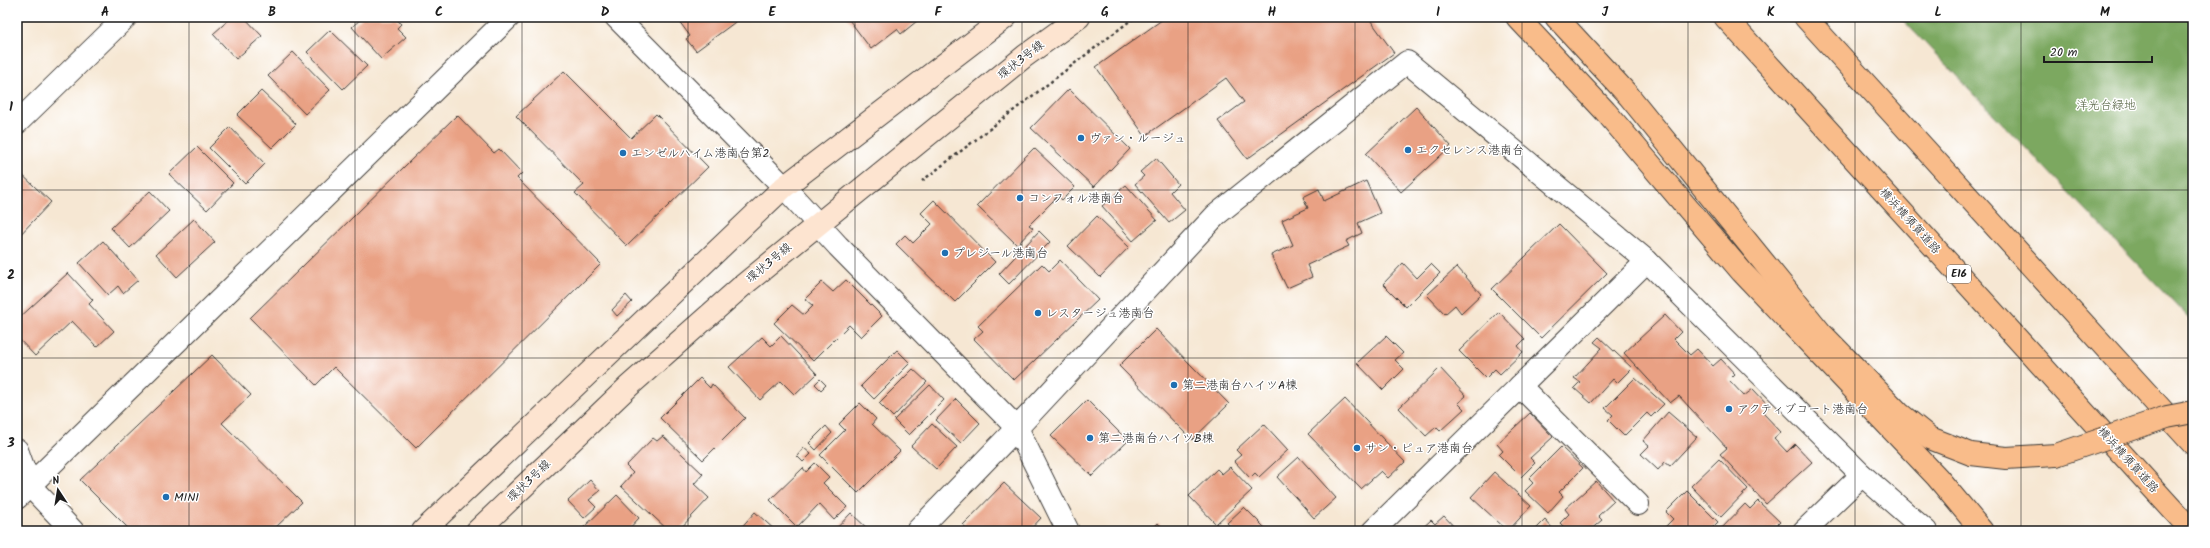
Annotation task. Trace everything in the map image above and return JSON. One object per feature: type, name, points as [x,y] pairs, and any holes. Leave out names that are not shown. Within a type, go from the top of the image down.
[{"type":"highway","points":[[1518,17],[1610,117],[1742,272],[1937,477],[1982,531]]},
{"type":"highway","points":[[1556,17],[1629,96],[1821,333],[1899,413],[1930,438],[1971,454],[2006,458],[2056,455],[2167,417],[2193,412]]},
{"type":"highway","name":"横浜横須賀道路","points":[[1725,17],[2192,531]]},
{"type":"highway","points":[[1805,17],[2193,444]]},
{"type":"street","points":[[17,123],[126,17]]},
{"type":"street","points":[[23,492],[510,17]]},
{"type":"street","points":[[616,17],[784,187],[817,223],[1018,428],[1068,531]]},
{"type":"street","points":[[423,531],[784,187],[1006,17]]},
{"type":"street","name":"環状3号線","points":[[477,531],[635,381],[741,287],[817,223],[1025,56],[1079,17]]},
{"type":"street","points":[[917,531],[1018,428],[1216,215],[1407,62],[1647,261],[1862,475],[1926,531]]},
{"type":"street","points":[[1373,531],[1647,261]]},
{"type":"street","points":[[1520,386],[1638,504]]},
{"type":"street","points":[[17,450],[23,492],[74,531]]},
{"type":"street","points":[[1804,531],[1862,475]]},
{"type":"green space","name":"洋光台緑地","points":[[1900,17],[2193,17],[2193,322]]},
{"type":"building","points":[[232,17],[244,17],[262,36],[236,59],[213,34]]},
{"type":"building","points":[[363,17],[395,17],[401,24],[397,28],[406,37],[381,59],[352,27]]},
{"type":"building","points":[[676,17],[742,17],[696,51],[686,39],[690,36]]},
{"type":"building","points":[[847,17],[914,17],[917,21],[901,34],[897,29],[871,49]]},
{"type":"building","points":[[1166,17],[1368,17],[1394,53],[1247,159],[1218,121],[1244,102],[1226,78],[1145,136],[1096,67]]},
{"type":"building","points":[[330,30],[367,66],[343,89],[307,52]]},
{"type":"building","points":[[293,52],[330,90],[305,114],[268,76]]},
{"type":"building","name":"エンゼルハイム港南台第2","points":[[564,71],[631,138],[656,114],[708,167],[627,246],[575,193],[584,185],[516,116]]},
{"type":"building","name":"ヴァン・ルージュ","points":[[1069,89],[1130,149],[1094,187],[1031,128]]},
{"type":"building","points":[[261,91],[296,124],[272,148],[237,115]]},
{"type":"building","name":"エクセレンス港南台","points":[[1416,107],[1451,146],[1401,192],[1366,154]]},
{"type":"building","points":[[457,115],[494,153],[499,149],[522,173],[517,178],[601,264],[416,448],[334,367],[316,385],[250,318]]},
{"type":"building","points":[[230,127],[265,164],[245,184],[209,148]]},
{"type":"building","points":[[197,147],[233,183],[207,210],[169,174]]},
{"type":"building","name":"コンフォル港南台","points":[[1034,148],[1075,187],[1062,200],[1058,196],[1029,225],[1033,228],[1017,245],[977,206]]},
{"type":"building","points":[[1156,158],[1178,184],[1170,192],[1185,210],[1169,223],[1135,184],[1144,176],[1140,172]]},
{"type":"building","points":[[17,170],[51,202],[17,238]]},
{"type":"building","points":[[1366,181],[1380,213],[1358,223],[1362,233],[1346,241],[1349,246],[1307,265],[1312,277],[1287,288],[1271,255],[1293,245],[1282,220],[1308,208],[1303,197],[1319,189],[1324,201]]},
{"type":"building","points":[[1126,185],[1157,220],[1133,241],[1102,206]]},
{"type":"building","points":[[150,191],[169,211],[130,248],[111,228]]},
{"type":"building","name":"プレジール港南台","points":[[934,200],[995,262],[955,302],[896,244],[905,235],[913,243],[932,224],[921,213]]},
{"type":"building","points":[[1097,216],[1129,247],[1100,277],[1068,246]]},
{"type":"building","points":[[194,219],[215,242],[177,277],[156,254]]},
{"type":"building","points":[[1559,224],[1607,273],[1541,338],[1492,289]]},
{"type":"building","points":[[1039,231],[1050,242],[1009,284],[999,274]]},
{"type":"building","points":[[103,241],[138,280],[123,293],[118,286],[108,295],[79,263]]},
{"type":"building","name":"レスタージュ港南台","points":[[1060,260],[1098,300],[1014,380],[974,339],[983,331],[978,326],[1042,264],[1049,271]]},
{"type":"building","points":[[1403,263],[1417,278],[1431,264],[1440,273],[1406,307],[1383,284]]},
{"type":"building","points":[[1457,267],[1481,294],[1461,313],[1455,305],[1445,314],[1427,295]]},
{"type":"building","points":[[68,273],[93,300],[89,304],[114,331],[97,347],[72,321],[35,356],[17,337],[17,320]]},
{"type":"building","points":[[846,280],[882,316],[861,337],[849,325],[813,361],[774,323],[792,305],[804,315],[813,306],[805,299],[822,282],[833,292]]},
{"type":"building","points":[[626,295],[632,302],[617,316],[612,310]]},
{"type":"building","points":[[1499,312],[1525,339],[1518,346],[1523,352],[1500,374],[1495,369],[1486,378],[1459,351]]},
{"type":"building","name":"アクティブコート港南台","points":[[1665,315],[1681,332],[1674,339],[1690,355],[1697,349],[1713,366],[1721,359],[1735,374],[1729,380],[1744,396],[1753,389],[1769,406],[1763,413],[1781,432],[1774,438],[1787,452],[1795,444],[1812,462],[1766,504],[1720,454],[1727,448],[1679,396],[1670,403],[1624,353]]},
{"type":"building","name":"第二港南台ハイツA棟","points":[[1156,329],[1229,404],[1192,440],[1119,366]]},
{"type":"building","points":[[781,336],[817,374],[795,395],[781,381],[760,400],[729,367],[762,337],[771,346]]},
{"type":"building","points":[[1386,336],[1403,353],[1395,360],[1404,369],[1383,390],[1357,363]]},
{"type":"building","points":[[1599,337],[1632,368],[1617,383],[1613,379],[1591,403],[1574,388],[1580,382],[1574,378],[1602,348],[1594,342]]},
{"type":"building","points":[[897,350],[910,363],[874,399],[861,386]]},
{"type":"building","points":[[212,355],[251,395],[222,423],[302,502],[272,531],[131,531],[80,480]]},
{"type":"building","points":[[1440,368],[1466,396],[1458,403],[1464,409],[1440,431],[1436,427],[1426,436],[1399,408]]},
{"type":"building","points":[[913,369],[927,382],[893,417],[879,403]]},
{"type":"building","points":[[700,378],[710,388],[712,384],[745,418],[703,460],[660,418]]},
{"type":"building","points":[[1635,378],[1664,404],[1651,417],[1647,413],[1624,436],[1608,420],[1613,415],[1605,408]]},
{"type":"building","points":[[820,379],[826,385],[821,390],[815,384]]},
{"type":"building","points":[[930,385],[944,400],[909,435],[894,420]]},
{"type":"building","points":[[956,399],[980,423],[961,443],[936,420]]},
{"type":"building","name":"サン・ピュア港南台","points":[[1345,399],[1405,462],[1388,478],[1381,471],[1361,489],[1308,434]]},
{"type":"building","name":"第二港南台ハイツB棟","points":[[1087,400],[1128,441],[1092,476],[1051,436]]},
{"type":"building","points":[[860,403],[876,419],[872,424],[900,451],[858,493],[820,455],[845,430],[839,424]]},
{"type":"building","points":[[1668,412],[1697,437],[1670,466],[1665,462],[1658,470],[1641,454],[1649,446],[1643,441]]},
{"type":"building","points":[[1530,413],[1553,437],[1530,458],[1535,463],[1521,477],[1499,455],[1503,451],[1497,444]]},
{"type":"building","points":[[932,424],[957,447],[936,469],[911,446]]},
{"type":"building","points":[[1264,424],[1288,450],[1259,477],[1255,473],[1250,478],[1234,461],[1241,455],[1236,450]]},
{"type":"building","points":[[826,426],[832,433],[816,450],[809,443]]},
{"type":"building","points":[[663,436],[703,474],[694,484],[709,498],[678,531],[669,531],[621,486],[633,473],[626,466],[653,438],[657,441]]},
{"type":"building","points":[[1561,447],[1583,468],[1559,492],[1563,496],[1548,513],[1525,491],[1533,483],[1529,479]]},
{"type":"building","points":[[804,448],[811,454],[803,462],[797,456]]},
{"type":"building","points":[[1299,457],[1336,498],[1314,518],[1277,477]]},
{"type":"building","points":[[1719,459],[1748,489],[1721,517],[1691,486]]},
{"type":"building","points":[[815,463],[829,477],[823,483],[847,507],[834,520],[819,504],[797,527],[770,500],[803,468],[806,472]]},
{"type":"building","points":[[1230,467],[1252,490],[1216,524],[1189,496],[1217,469],[1222,474]]},
{"type":"building","points":[[1494,472],[1531,506],[1508,531],[1471,497]]},
{"type":"building","points":[[590,480],[600,491],[589,500],[596,507],[584,518],[568,501]]},
{"type":"building","points":[[1596,481],[1614,501],[1598,516],[1602,520],[1589,531],[1568,531],[1560,523],[1569,514],[1565,509]]},
{"type":"building","points":[[1004,483],[1041,518],[1029,531],[1024,529],[1022,531],[970,531],[963,525]]},
{"type":"building","points":[[1687,491],[1718,522],[1709,531],[1670,531],[1665,527],[1673,519],[1666,512]]},
{"type":"building","points":[[617,495],[639,518],[627,531],[580,531]]},
{"type":"building","points":[[1758,501],[1780,522],[1771,531],[1720,530],[1745,504],[1750,509]]},
{"type":"building","points":[[1244,507],[1268,531],[1233,531],[1234,530],[1227,523]]},
{"type":"building","points":[[755,512],[776,531],[738,531]]},
{"type":"building","points":[[851,513],[870,531],[834,531]]},
{"type":"building","points":[[1444,516],[1458,531],[1419,531],[1431,520],[1435,524]]},
{"type":"building","points":[[1545,520],[1555,531],[1534,531]]},
{"type":"building","points":[[1158,523],[1165,531],[1150,531]]},
{"type":"place","name":"ヴァン・ルージュ","points":[[1081,138]]},
{"type":"place","name":"エクセレンス港南台","points":[[1408,150]]},
{"type":"place","name":"エンゼルハイム港南台第2","points":[[623,153]]},
{"type":"place","name":"コンフォル港南台","points":[[1020,198]]},
{"type":"place","name":"プレジール港南台","points":[[945,253]]},
{"type":"place","name":"レスタージュ港南台","points":[[1038,313]]},
{"type":"place","name":"第二港南台ハイツA棟","points":[[1174,385]]},
{"type":"place","name":"アクティブコート港南台","points":[[1729,409]]},
{"type":"place","name":"第二港南台ハイツB棟","points":[[1090,438]]},
{"type":"place","name":"サン・ピュア港南台","points":[[1357,448]]},
{"type":"place","name":"MINI","points":[[166,497]]}]
